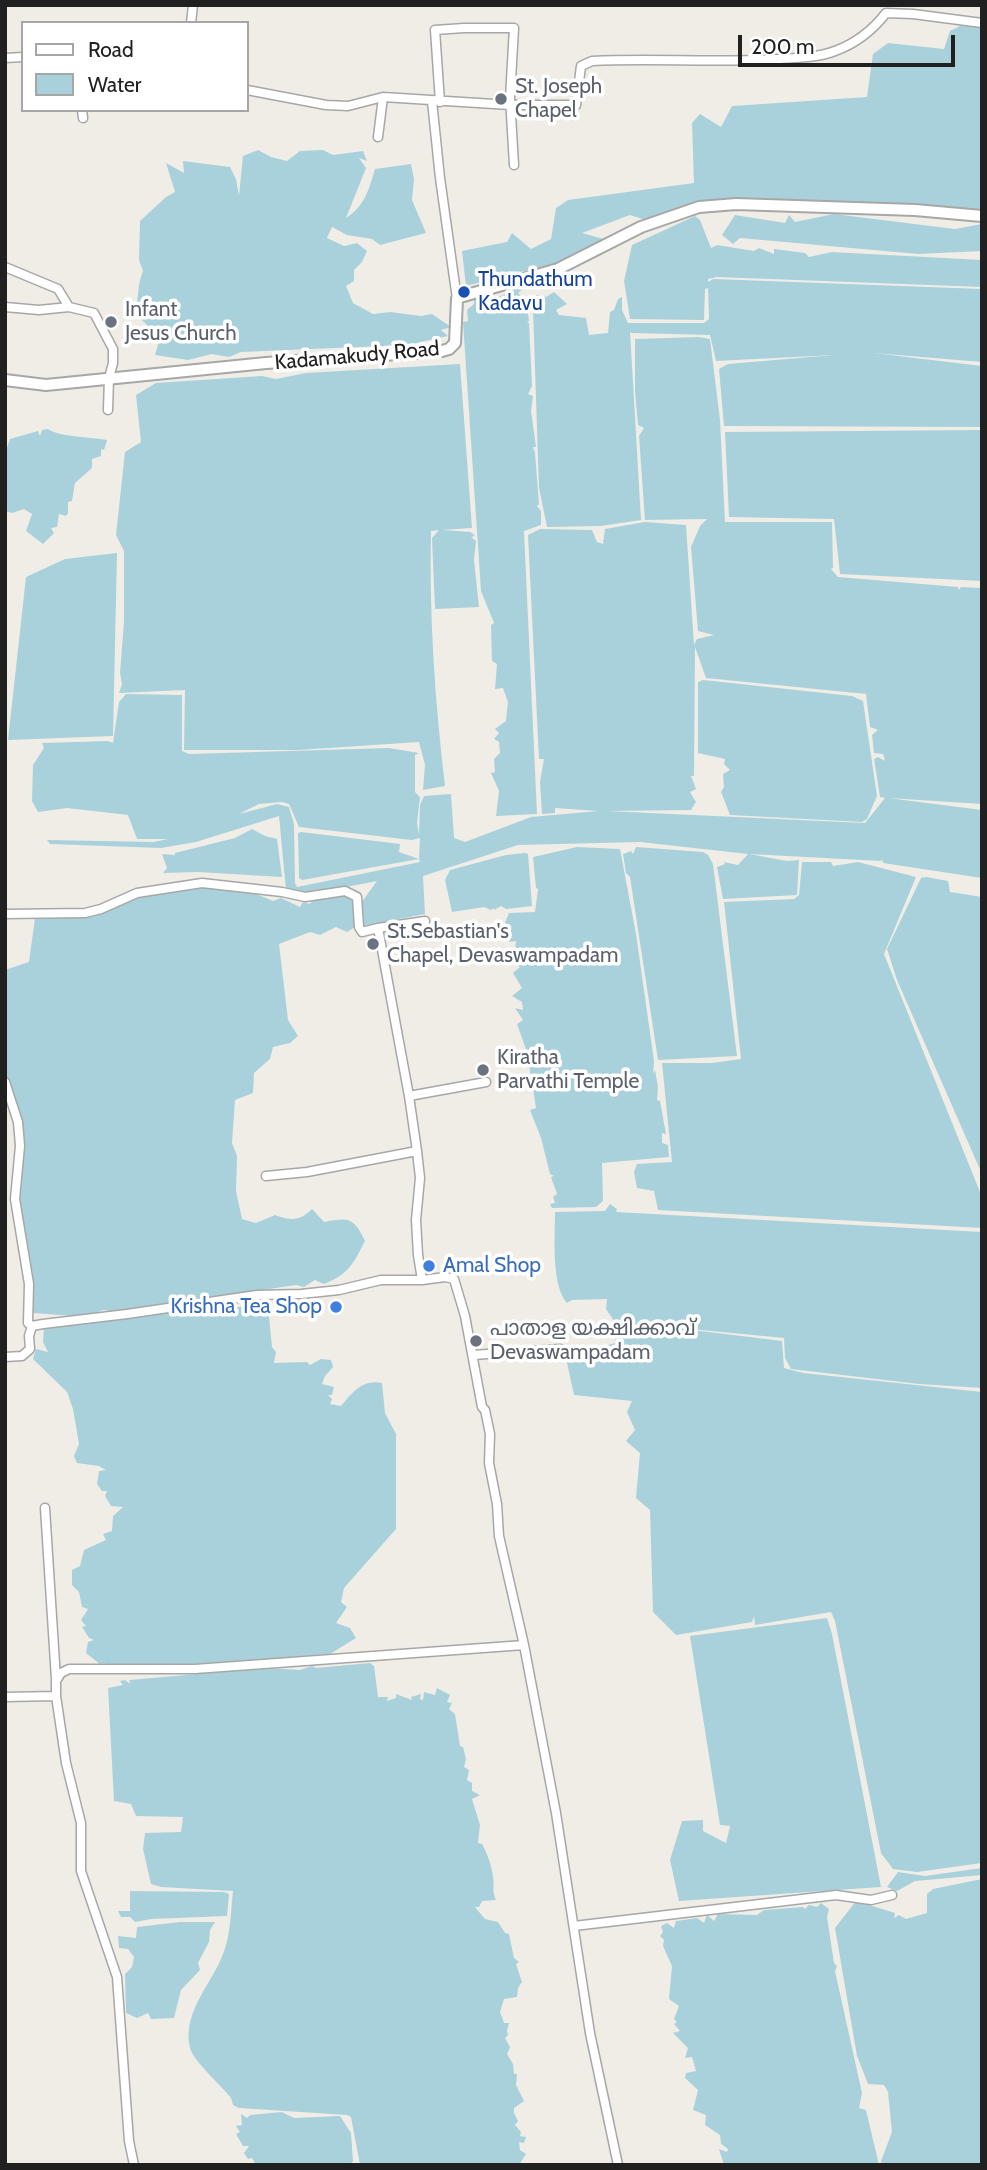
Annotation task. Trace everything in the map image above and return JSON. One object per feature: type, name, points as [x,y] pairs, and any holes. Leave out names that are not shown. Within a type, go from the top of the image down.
[{"type":"street","points":[[248,90],[326,105],[348,106],[383,97],[436,102],[576,105],[581,66],[592,61],[739,62],[808,57],[834,52],[857,41],[870,33],[886,13],[982,23]]},
{"type":"street","points":[[514,165],[510,105],[514,28],[435,30],[436,102],[457,299],[558,270],[641,227],[698,207],[736,204],[915,210],[982,216]]},
{"type":"street","points":[[378,137],[383,97]]},
{"type":"street","points":[[5,267],[58,289],[69,307]]},
{"type":"street","name":"Kadamakudy Road","points":[[5,380],[46,385],[253,365],[442,351],[455,343],[457,299]]},
{"type":"street","points":[[5,307],[38,310],[69,307],[94,313],[113,349],[108,410]]},
{"type":"street","points":[[5,914],[85,913],[137,893],[202,883],[305,897],[345,891],[357,897],[359,928],[362,932],[425,920]]},
{"type":"street","points":[[378,928],[417,1151],[420,1178],[416,1220],[422,1280]]},
{"type":"street","points":[[409,1096],[486,1082]]},
{"type":"street","points":[[6,1086],[18,1122],[20,1146],[15,1199],[29,1284],[28,1323],[32,1326]]},
{"type":"street","points":[[265,1176],[307,1172],[417,1151]]},
{"type":"street","points":[[32,1326],[257,1295],[339,1290],[381,1280],[445,1277],[454,1279],[490,1434],[489,1463],[497,1504],[499,1536],[524,1644],[556,1813],[590,2034],[618,2165]]},
{"type":"street","points":[[5,1357],[22,1356],[30,1349],[29,1336],[32,1326]]},
{"type":"street","points":[[473,1355],[560,1349]]},
{"type":"street","points":[[45,1508],[56,1696],[66,1763],[81,1823],[81,1871],[117,1977],[129,2141],[134,2165]]},
{"type":"street","points":[[56,1681],[61,1673],[69,1669],[209,1668],[524,1644]]},
{"type":"street","points":[[5,1698],[56,1696]]},
{"type":"street","points":[[574,1926],[836,1895],[871,1900],[892,1895]]},
{"type":"water","points":[[964,24],[982,27],[982,211],[697,203],[646,220],[630,215],[582,233],[607,240],[559,262],[466,286],[462,251],[507,242],[512,233],[531,249],[551,239],[556,208],[568,200],[694,183],[692,123],[700,114],[721,127],[732,106],[867,97],[873,54],[888,43],[944,49],[950,31]]},
{"type":"water","points":[[258,150],[287,161],[300,151],[323,150],[333,155],[363,151],[367,161],[359,158],[366,168],[346,218],[362,202],[375,169],[411,164],[414,179],[412,200],[426,233],[380,245],[372,239],[347,235],[332,227],[327,238],[344,246],[357,243],[367,251],[354,270],[354,281],[346,286],[353,303],[373,314],[432,314],[451,327],[441,330],[448,336],[407,345],[241,352],[229,357],[212,354],[188,360],[155,355],[160,338],[150,336],[149,327],[135,313],[143,271],[139,260],[140,221],[175,192],[166,163],[184,173],[183,161],[230,167],[236,179],[239,196],[243,156]]},
{"type":"water","points":[[834,214],[955,229],[982,224],[982,251],[918,254],[740,238],[733,244],[722,235],[735,215],[785,223],[789,215],[795,222]]},
{"type":"water","points":[[695,216],[700,220],[711,248],[717,245],[754,251],[759,248],[774,254],[774,249],[805,253],[809,257],[832,252],[982,260],[982,287],[717,277],[708,279],[708,282],[713,279],[982,289],[982,362],[873,353],[982,366],[982,427],[724,426],[719,369],[728,364],[834,355],[716,361],[710,335],[630,331],[641,520],[601,526],[547,527],[539,488],[533,308],[543,307],[546,303],[536,305],[529,301],[537,295],[546,297],[554,292],[567,304],[556,310],[559,315],[586,318],[589,335],[608,333],[610,312],[622,297],[622,310],[628,323],[704,323],[709,319],[708,288],[705,289],[704,320],[630,319],[624,281],[632,245]]},
{"type":"water","points":[[513,288],[523,289],[518,293],[525,302],[529,317],[527,322],[532,386],[528,394],[533,396],[531,411],[536,447],[533,447],[539,504],[537,506],[541,511],[541,525],[524,531],[537,814],[496,816],[499,791],[491,773],[495,772],[494,759],[500,753],[499,742],[494,739],[499,733],[495,729],[506,721],[508,702],[503,688],[495,689],[497,664],[492,661],[491,625],[494,623],[481,591],[463,322],[468,321],[467,310],[474,304],[474,297],[491,299],[506,294],[507,297]]},
{"type":"water","points":[[635,339],[710,339],[720,420],[725,522],[832,522],[831,569],[838,577],[958,587],[959,590],[961,587],[982,588],[982,804],[888,798],[982,810],[982,878],[883,863],[882,859],[749,854],[787,861],[799,860],[797,895],[723,899],[717,867],[725,864],[724,862],[738,865],[748,854],[640,842],[518,845],[423,876],[425,914],[363,926],[359,906],[377,881],[305,895],[286,890],[279,816],[196,842],[161,848],[50,844],[47,840],[154,842],[168,839],[137,839],[128,815],[67,808],[38,812],[32,801],[33,765],[44,748],[42,743],[113,743],[119,702],[126,694],[182,695],[182,751],[189,754],[389,748],[419,753],[415,755],[415,792],[420,797],[417,823],[419,835],[420,805],[424,796],[451,794],[454,838],[465,842],[531,817],[598,811],[555,808],[555,813],[542,814],[540,782],[544,759],[539,759],[528,535],[540,529],[592,530],[597,542],[603,544],[605,529],[645,522],[686,525],[694,645],[697,639],[714,635],[698,631],[691,547],[700,526],[707,519],[645,520],[639,436],[644,428],[638,425]],"holes":[[[695,647],[706,678],[866,694],[870,727],[878,730],[872,735],[874,753],[883,754],[885,761],[878,757],[874,759],[880,797],[885,798],[865,823],[607,811],[691,810],[696,802],[690,792],[696,789],[691,776],[694,776]],[[282,802],[289,804],[299,827],[412,840],[420,838],[420,862],[297,887],[294,824],[289,807],[277,804],[239,814],[259,804]]]},
{"type":"water","points":[[460,364],[472,528],[442,530],[471,532],[475,536],[471,537],[476,541],[474,560],[479,607],[435,609],[432,538],[439,530],[431,531],[434,659],[445,786],[423,790],[425,765],[419,742],[298,750],[184,750],[185,690],[119,693],[122,684],[120,673],[124,622],[124,551],[116,535],[125,452],[141,442],[136,395],[156,383],[262,376],[276,379],[306,373]]},
{"type":"water","points":[[48,429],[67,435],[107,440],[104,450],[101,449],[101,456],[92,459],[92,468],[75,483],[72,501],[68,502],[68,513],[66,516],[59,514],[57,527],[51,528],[54,533],[43,544],[26,531],[32,514],[24,509],[12,513],[5,511],[5,454],[10,439],[38,431],[40,436],[42,430]]},
{"type":"water","points":[[982,430],[982,581],[840,574],[834,519],[729,517],[725,432]]},
{"type":"water","points":[[117,553],[113,736],[8,740],[26,577],[65,559]]},
{"type":"water","points":[[703,680],[852,696],[863,701],[877,796],[867,819],[862,822],[730,815],[721,792],[724,787],[723,774],[730,770],[724,764],[725,759],[698,753],[698,682]]},
{"type":"water","points":[[252,829],[277,839],[282,877],[198,872],[163,873],[167,868],[162,854],[175,855],[235,838]]},
{"type":"water","points":[[301,832],[400,844],[399,852],[419,859],[302,880],[299,878],[298,833]]},
{"type":"water","points":[[577,847],[620,849],[636,934],[654,1061],[653,1074],[655,1070],[658,1087],[657,1100],[660,1101],[666,1134],[662,1133],[662,1143],[668,1145],[669,1157],[602,1163],[603,1201],[596,1207],[552,1208],[550,1204],[555,1203],[553,1197],[557,1194],[551,1177],[554,1176],[550,1174],[541,1138],[530,1110],[536,1108],[527,1052],[517,1024],[523,1020],[515,1008],[523,1010],[522,1002],[512,996],[522,988],[513,973],[520,967],[510,961],[514,958],[516,941],[510,942],[505,923],[509,913],[535,912],[538,889],[533,857]]},
{"type":"water","points":[[636,847],[703,852],[713,864],[737,1056],[658,1060],[630,877],[626,873],[623,854],[631,851],[633,854]]},
{"type":"water","points":[[528,854],[532,906],[506,909],[501,906],[494,910],[484,907],[452,912],[445,880],[450,870],[506,855]]},
{"type":"water","points":[[802,862],[831,862],[833,866],[858,862],[916,877],[884,954],[982,1197],[982,1228],[658,1210],[654,1191],[637,1188],[634,1172],[637,1164],[672,1162],[662,1063],[712,1063],[741,1059],[724,902],[794,899],[799,895]]},
{"type":"water","points":[[921,878],[948,881],[950,892],[982,897],[982,1174],[897,980],[887,949]]},
{"type":"water","points":[[204,884],[249,891],[273,901],[281,898],[300,907],[303,902],[309,904],[320,896],[343,894],[352,901],[355,927],[347,932],[336,927],[320,935],[310,932],[279,944],[288,1020],[298,1036],[290,1043],[273,1047],[270,1059],[254,1073],[253,1093],[235,1100],[232,1143],[237,1156],[236,1191],[242,1219],[256,1223],[275,1215],[295,1219],[312,1209],[324,1222],[350,1221],[365,1241],[349,1267],[324,1284],[315,1280],[304,1287],[296,1285],[115,1312],[103,1310],[86,1317],[33,1313],[33,1274],[20,1219],[19,1185],[24,1142],[22,1119],[5,1073],[5,970],[29,962],[35,918],[98,915],[141,893]]},
{"type":"water","points":[[610,1204],[617,1209],[616,1212],[982,1232],[982,1388],[919,1384],[791,1369],[785,1358],[784,1338],[660,1326],[782,1341],[784,1368],[803,1373],[982,1392],[982,1863],[917,1872],[893,1869],[881,1853],[831,1612],[755,1625],[754,1616],[752,1622],[676,1635],[653,1612],[650,1510],[636,1498],[640,1453],[626,1441],[635,1430],[627,1412],[632,1401],[574,1395],[566,1358],[615,1343],[617,1323],[622,1322],[614,1321],[606,1309],[607,1299],[572,1300],[567,1303],[558,1285],[556,1273],[555,1212],[605,1211]]},
{"type":"water","points":[[261,1306],[269,1317],[272,1347],[276,1352],[274,1363],[307,1362],[310,1365],[321,1359],[331,1360],[333,1367],[322,1384],[334,1387],[332,1395],[328,1395],[332,1399],[330,1404],[341,1406],[363,1385],[382,1383],[385,1413],[396,1434],[396,1529],[344,1588],[341,1602],[347,1607],[336,1623],[350,1628],[356,1638],[330,1654],[168,1667],[105,1666],[105,1663],[101,1665],[86,1653],[88,1642],[94,1640],[89,1638],[82,1627],[86,1626],[81,1620],[88,1609],[82,1607],[79,1592],[72,1585],[72,1570],[80,1566],[84,1550],[106,1540],[103,1534],[112,1531],[113,1516],[123,1507],[111,1506],[105,1496],[107,1491],[102,1491],[97,1484],[99,1471],[106,1470],[99,1466],[77,1463],[74,1456],[79,1444],[67,1392],[33,1359],[36,1349],[48,1352],[43,1342],[44,1327],[210,1308]]},
{"type":"water","points":[[827,1618],[881,1887],[679,1901],[670,1860],[682,1821],[703,1820],[703,1831],[726,1843],[730,1826],[720,1825],[690,1636]]},
{"type":"water","points":[[370,1663],[374,1666],[378,1697],[388,1697],[387,1701],[396,1698],[396,1694],[412,1700],[411,1697],[421,1694],[420,1699],[423,1700],[424,1692],[435,1695],[437,1688],[450,1695],[447,1702],[452,1703],[449,1709],[455,1714],[460,1746],[463,1747],[466,1759],[464,1767],[469,1770],[467,1780],[472,1783],[472,1791],[480,1795],[472,1799],[480,1825],[478,1843],[482,1844],[490,1864],[496,1900],[482,1901],[479,1907],[475,1907],[485,1919],[498,1922],[505,1933],[509,1934],[514,1958],[519,1962],[516,1964],[522,1982],[517,1997],[504,1999],[500,2012],[504,2023],[509,2023],[508,2035],[505,2038],[510,2047],[507,2054],[513,2064],[514,2074],[517,2074],[516,2085],[524,2101],[514,2108],[518,2121],[515,2125],[521,2132],[520,2136],[526,2137],[524,2143],[519,2142],[520,2150],[526,2154],[519,2165],[360,2165],[351,2117],[347,2115],[239,2108],[233,2105],[231,2098],[192,2053],[189,2034],[195,2008],[222,1958],[226,1945],[233,1891],[161,1887],[151,1884],[143,1849],[145,1833],[181,1832],[183,1817],[136,1816],[131,1804],[114,1801],[108,1688],[123,1685],[120,1681],[125,1680],[130,1684],[129,1680],[267,1668],[300,1670],[312,1666],[316,1668]]},
{"type":"water","points":[[982,1868],[982,1875],[915,1881],[897,1891],[887,1887],[898,1872],[925,1876]]},
{"type":"water","points":[[982,1879],[982,2165],[882,2165],[881,2161],[892,2132],[888,2092],[884,2085],[868,2084],[857,2056],[835,1928],[856,1901],[895,1913],[894,1918],[899,1915],[906,1919],[927,1913],[927,1894],[933,1889]]},
{"type":"water","points":[[130,1891],[224,1892],[229,1894],[227,1916],[135,1922],[130,1917],[121,1917],[118,1911],[130,1911]]},
{"type":"water","points":[[821,1903],[829,1909],[827,1917],[834,1963],[837,1966],[835,1971],[862,2093],[859,2108],[866,2110],[879,2165],[724,2165],[719,2149],[727,2152],[728,2149],[721,2144],[720,2135],[705,2125],[706,2115],[693,2110],[698,2090],[685,2078],[686,2073],[696,2071],[692,2057],[685,2058],[688,2048],[673,2033],[680,2031],[674,2024],[677,2022],[674,2019],[679,2006],[669,1999],[672,1966],[663,1946],[664,1940],[660,1936],[663,1932],[661,1926],[667,1923],[674,1928],[676,1921],[697,1918],[704,1923],[707,1915],[714,1921],[718,1914],[757,1915],[764,1910],[805,1909],[809,1905],[817,1907]]},
{"type":"water","points":[[180,1922],[215,1922],[210,1930],[209,1942],[198,1963],[200,1970],[181,1990],[174,2018],[151,2019],[148,2013],[137,2018],[126,2013],[125,1974],[132,1967],[134,1957],[128,1949],[119,1948],[118,1936],[136,1938],[137,1927]]},
{"type":"water","points":[[282,2112],[294,2118],[340,2116],[351,2133],[353,2161],[350,2165],[256,2165],[252,2158],[248,2159],[244,2153],[249,2146],[243,2146],[236,2134],[240,2132],[236,2126],[242,2125],[241,2114],[247,2118],[250,2115]]},
{"type":"place","name":"St. Joseph Chapel","points":[[501,99]]},
{"type":"place","name":"Thundathum Kadavu","points":[[464,292]]},
{"type":"place","name":"Infant Jesus Church","points":[[111,322]]},
{"type":"place","name":"St.Sebastian's Chapel, Devaswampadam","points":[[373,944]]},
{"type":"place","name":"Kiratha Parvathi Temple","points":[[483,1070]]},
{"type":"place","name":"Amal Shop","points":[[429,1266]]},
{"type":"place","name":"Krishna Tea Shop","points":[[336,1307]]},
{"type":"place","name":"പാതാള യക്ഷിക്കാവ് Devaswampadam","points":[[476,1341]]}]
